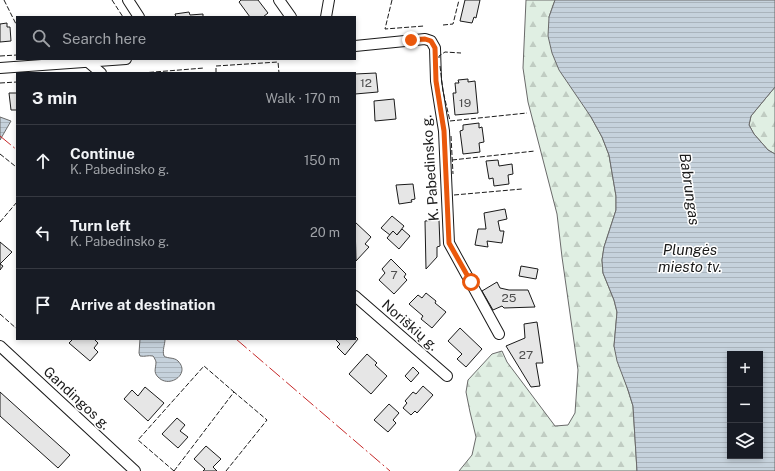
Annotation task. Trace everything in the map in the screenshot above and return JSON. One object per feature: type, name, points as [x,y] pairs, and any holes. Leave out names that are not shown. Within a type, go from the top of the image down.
[{"type":"street","points":[[128,0],[138,16]]},
{"type":"street","points":[[279,0],[290,16]]},
{"type":"street","points":[[326,16],[329,0]]},
{"type":"street","name":"K. Pabedinsko g.","points":[[356,46],[425,39],[431,41],[435,48],[436,81],[444,131],[449,243],[499,334]]},
{"type":"street","points":[[0,68],[113,60]]},
{"type":"street","points":[[88,62],[100,72]]},
{"type":"street","name":"Noriškių g.","points":[[356,297],[447,376]]},
{"type":"street","name":"Gandingos g.","points":[[0,346],[135,471]]},
{"type":"green space","points":[[526,0],[555,0],[549,17],[591,117],[602,137],[609,155],[616,196],[616,210],[604,247],[602,260],[603,273],[614,300],[617,312],[614,346],[633,406],[637,471],[459,471],[472,455],[476,437],[466,392],[468,380],[492,354],[502,351],[507,362],[555,426],[568,425],[575,413],[578,370],[557,214],[528,102],[523,68]]},
{"type":"green space","points":[[775,87],[775,154],[768,150],[754,134],[749,125],[751,116]]},
{"type":"water","name":"Plungės miesto tv.","points":[[555,0],[775,0],[775,87],[751,116],[749,125],[754,134],[768,150],[775,154],[775,471],[637,471],[633,406],[617,361],[614,346],[617,312],[614,300],[603,273],[602,260],[604,247],[616,210],[616,196],[609,155],[602,137],[591,117],[559,70],[552,53],[548,36],[549,17]]},
{"type":"water","points":[[0,117],[11,121],[0,140]]},
{"type":"water","points":[[140,340],[165,340],[163,352],[164,356],[178,361],[182,371],[173,381],[163,380],[156,375],[156,361],[153,356],[140,356]]},
{"type":"building","points":[[241,0],[258,0],[268,13],[264,16],[249,16],[239,2]]},
{"type":"building","points":[[465,0],[480,0],[476,18],[474,17],[472,23],[460,21]]},
{"type":"building","points":[[189,12],[190,15],[203,14],[203,16],[176,16],[175,14]]},
{"type":"building","points":[[7,23],[7,27],[10,27],[11,41],[0,42],[0,24]]},
{"type":"building","points":[[376,73],[378,92],[356,94],[356,74]]},
{"type":"building","points":[[468,79],[468,82],[475,81],[478,113],[455,115],[453,93],[456,93],[455,83],[459,83],[458,80]]},
{"type":"building","points":[[9,93],[16,93],[16,110],[11,110]]},
{"type":"building","points":[[394,99],[396,119],[375,121],[374,101]]},
{"type":"building","points":[[479,123],[479,128],[482,127],[484,142],[479,143],[480,152],[463,154],[460,131],[463,130],[463,125]]},
{"type":"building","points":[[498,160],[499,166],[512,164],[513,174],[508,175],[509,184],[494,186],[493,178],[489,179],[486,161]]},
{"type":"building","points":[[413,184],[415,199],[411,200],[412,202],[399,204],[396,185]]},
{"type":"building","points":[[505,209],[507,219],[498,221],[500,231],[504,231],[502,243],[487,241],[488,247],[475,245],[478,229],[486,229],[484,213]]},
{"type":"building","points":[[392,216],[404,226],[397,235],[393,231],[390,235],[381,228]]},
{"type":"building","points":[[439,220],[440,246],[437,247],[437,257],[426,269],[425,221]]},
{"type":"building","points":[[356,223],[371,237],[365,244],[369,247],[356,261]]},
{"type":"building","points":[[402,229],[410,236],[399,249],[387,238],[393,231],[397,235]]},
{"type":"building","points":[[0,242],[12,252],[0,264]]},
{"type":"building","points":[[391,259],[406,274],[404,277],[407,280],[394,294],[379,280],[385,273],[382,269]]},
{"type":"building","points":[[521,266],[538,269],[536,279],[519,276]]},
{"type":"building","points":[[497,282],[500,288],[509,290],[528,290],[535,307],[504,308],[502,306],[493,310],[482,291]]},
{"type":"building","points":[[426,293],[446,312],[432,328],[421,319],[423,316],[409,304],[418,295],[422,298]]},
{"type":"building","points":[[537,322],[543,363],[536,363],[540,386],[531,387],[506,346],[525,338],[524,324]]},
{"type":"building","points":[[460,328],[482,349],[466,367],[457,359],[462,354],[448,341]]},
{"type":"building","points":[[356,337],[358,339],[345,355],[337,347],[340,344],[336,340],[356,340]]},
{"type":"building","points":[[72,340],[95,340],[98,343],[94,348],[98,352],[90,361],[69,343]]},
{"type":"building","points":[[367,354],[377,363],[375,365],[387,376],[371,394],[349,374]]},
{"type":"building","points":[[413,367],[419,373],[411,382],[405,376]]},
{"type":"building","points":[[423,386],[433,395],[417,413],[415,411],[411,415],[403,408],[407,403],[405,401],[413,392],[416,394]]},
{"type":"building","points":[[145,387],[164,403],[148,421],[124,399],[132,390],[138,396]]},
{"type":"building","points":[[0,392],[70,455],[58,468],[0,416]]},
{"type":"building","points":[[389,404],[399,413],[393,420],[396,423],[388,432],[374,420]]},
{"type":"building","points":[[177,418],[185,425],[180,431],[188,437],[178,448],[162,434]]},
{"type":"building","points":[[206,446],[221,459],[213,467],[217,471],[203,471],[205,469],[194,459]]},
{"type":"fence","points":[[4,0],[16,24]]},
{"type":"fence","points":[[112,0],[122,16]]},
{"type":"fence","points":[[392,0],[385,29],[424,26]]},
{"type":"fence","points":[[443,25],[453,24],[459,0]]},
{"type":"fence","points":[[439,58],[439,56],[445,52],[461,53]]},
{"type":"fence","points":[[0,56],[16,55]]},
{"type":"fence","points":[[216,72],[216,66],[278,62],[279,72]]},
{"type":"fence","points":[[440,66],[443,91],[450,121],[527,113]]},
{"type":"fence","points":[[154,72],[204,68]]},
{"type":"fence","points":[[0,83],[16,82]]},
{"type":"fence","points":[[451,136],[453,174]]},
{"type":"fence","points":[[452,160],[535,151]]},
{"type":"fence","points":[[0,154],[15,166],[16,165]]},
{"type":"fence","points":[[454,195],[522,189]]},
{"type":"fence","points":[[0,222],[16,203]]},
{"type":"fence","points":[[0,314],[16,328]]},
{"type":"fence","points":[[174,471],[138,440],[204,366],[234,392]]},
{"type":"fence","points":[[174,471],[234,392],[267,420],[226,471]]},
{"type":"power","points":[[0,136],[16,149]]},
{"type":"power","points":[[237,340],[390,471]]},
{"type":"route","points":[[411,40],[425,39],[431,41],[435,48],[436,81],[444,131],[449,243],[471,282]]},
{"type":"water label","name":"Babrungas","points":[[690,189]]}]
